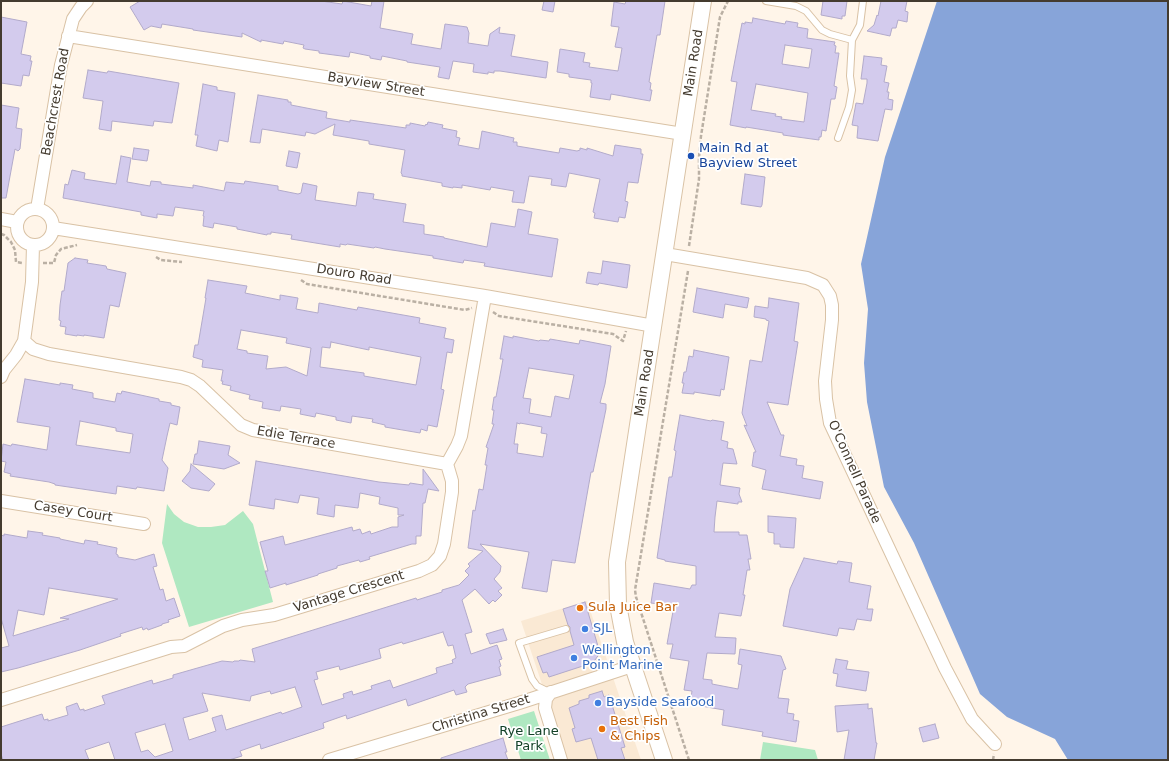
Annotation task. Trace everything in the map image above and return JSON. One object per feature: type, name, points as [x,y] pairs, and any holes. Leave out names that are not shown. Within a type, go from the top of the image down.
[{"type":"main road","name":"Main Road","points":[[664,760],[625,642],[618,606],[617,562],[704,1]]},
{"type":"street","name":"Beachcrest Road","points":[[37,209],[61,65],[73,19],[87,1]]},
{"type":"street","name":"Bayview Street","points":[[68,36],[683,134]]},
{"type":"street","points":[[37,209],[42,210],[49,215],[52,219],[53,228],[47,241],[43,244],[33,245],[25,242],[19,235],[17,231],[17,222],[25,212],[37,209]]},
{"type":"street","points":[[1,219],[17,222]]},
{"type":"street","name":"Douro Road","points":[[53,228],[485,296],[654,326]]},
{"type":"street","points":[[1,377],[4,370],[16,355],[24,341],[32,282],[33,245]]},
{"type":"street","name":"O'Connell Parade","points":[[665,254],[807,278],[823,285],[830,296],[832,305],[832,320],[825,381],[830,423],[945,668],[972,719],[995,744]]},
{"type":"street","points":[[447,464],[461,436],[485,296]]},
{"type":"street","name":"Edie Terrace","points":[[24,341],[33,349],[49,354],[182,377],[191,380],[200,386],[241,425],[253,430],[447,464]]},
{"type":"street","name":"Vantage Crescent","points":[[1,700],[171,647],[184,646],[223,626],[242,620],[274,615],[419,571],[432,565],[440,556],[444,544],[452,481],[447,464]]},
{"type":"street","name":"Casey Court","points":[[1,500],[144,524]]},
{"type":"street","name":"Christina Street","points":[[330,760],[519,703],[632,666]]},
{"type":"street","points":[[551,692],[546,699],[545,708],[561,760]]},
{"type":"lane","points":[[766,1],[796,6],[806,11],[822,30],[830,34],[852,40]]},
{"type":"lane","points":[[838,138],[849,107],[852,90],[850,76],[852,40],[860,25],[863,1]]},
{"type":"lane","points":[[551,692],[537,686],[532,679],[519,643],[566,629]]},
{"type":"path","points":[[689,247],[699,179],[701,136],[720,17],[728,1]]},
{"type":"path","points":[[1,234],[4,235],[15,250],[16,262],[54,262],[56,255],[61,249],[80,244]]},
{"type":"path","points":[[152,255],[161,260],[188,262]]},
{"type":"path","points":[[688,270],[636,597],[689,760]]},
{"type":"path","points":[[298,278],[307,284],[465,310],[471,308],[494,312],[499,316],[613,334],[623,341],[629,321]]},
{"type":"shaded area","points":[[587,601],[641,760],[567,760],[521,621]]},
{"type":"green space","points":[[167,504],[174,514],[184,522],[198,527],[225,525],[243,511],[253,524],[273,602],[189,627],[162,543]]},
{"type":"green space","name":"Rye Lane Park","points":[[534,711],[550,760],[521,760],[508,719]]},
{"type":"green space","points":[[763,742],[815,750],[818,760],[760,760]]},
{"type":"water","points":[[937,1],[1168,1],[1168,760],[1068,760],[1055,739],[1007,717],[980,694],[914,543],[884,487],[867,402],[864,363],[868,309],[861,264],[885,157]]},
{"type":"building","points":[[140,1],[321,1],[342,4],[343,1],[371,6],[372,1],[384,1],[380,28],[413,34],[411,44],[441,49],[445,24],[467,27],[469,33],[468,43],[488,46],[490,34],[500,27],[499,33],[515,35],[511,56],[548,62],[546,78],[500,71],[494,71],[494,73],[488,72],[488,74],[473,72],[474,64],[453,61],[449,79],[438,77],[440,67],[407,62],[382,56],[381,60],[350,52],[349,57],[319,53],[319,51],[303,48],[304,45],[284,41],[283,44],[261,40],[261,42],[242,33],[242,37],[162,24],[161,28],[151,26],[144,30],[130,7]]},
{"type":"building","points":[[544,1],[555,1],[553,12],[542,10]]},
{"type":"building","points":[[626,1],[665,1],[660,35],[657,35],[649,82],[651,83],[650,90],[652,90],[650,101],[611,94],[610,100],[590,97],[591,80],[569,77],[569,74],[557,72],[560,49],[585,53],[583,62],[590,63],[589,67],[618,71],[622,48],[615,47],[619,27],[611,26],[614,2],[625,4]]},
{"type":"building","points":[[823,1],[847,1],[845,16],[842,16],[842,19],[821,15]]},
{"type":"building","points":[[881,1],[907,1],[905,11],[908,12],[907,22],[898,20],[896,28],[892,28],[890,36],[867,31],[874,25],[877,15],[878,16]]},
{"type":"building","points":[[1,17],[27,22],[21,54],[31,56],[30,61],[32,61],[29,76],[23,75],[21,86],[1,83]]},
{"type":"building","points":[[753,18],[785,24],[786,21],[798,23],[797,27],[808,29],[807,38],[835,42],[835,53],[839,53],[834,86],[837,87],[835,99],[831,99],[826,131],[822,130],[819,140],[730,125],[737,82],[731,81],[742,23],[752,23]],"holes":[[[785,45],[812,49],[809,68],[782,64]],[[756,84],[808,93],[804,122],[781,119],[782,117],[775,116],[776,114],[751,110]]]},
{"type":"building","points":[[864,56],[882,58],[881,65],[887,66],[884,82],[889,83],[887,92],[889,92],[888,99],[893,100],[892,110],[885,109],[878,141],[857,138],[858,126],[852,125],[856,103],[863,104],[867,83],[867,79],[861,79]]},
{"type":"building","points":[[88,70],[107,73],[108,71],[179,83],[172,123],[154,121],[153,126],[112,121],[111,131],[99,129],[103,101],[83,98]]},
{"type":"building","points":[[203,84],[217,87],[217,90],[235,93],[228,142],[219,140],[217,151],[196,146],[198,135],[195,135]]},
{"type":"building","points":[[258,95],[288,100],[288,102],[291,102],[291,105],[327,112],[326,118],[350,122],[350,120],[406,128],[406,125],[410,125],[410,123],[425,126],[428,122],[443,125],[442,128],[457,131],[456,137],[460,138],[458,145],[479,149],[482,131],[514,138],[513,142],[517,142],[517,146],[559,153],[560,148],[577,151],[580,150],[580,148],[587,150],[587,148],[613,156],[615,145],[641,149],[641,154],[643,154],[638,183],[628,182],[625,201],[628,202],[625,218],[619,217],[618,222],[594,218],[595,213],[593,212],[600,179],[569,173],[566,187],[551,185],[552,179],[529,176],[524,203],[512,202],[514,191],[491,187],[490,190],[462,185],[462,188],[453,188],[442,186],[442,183],[402,176],[401,173],[405,150],[369,144],[369,141],[333,135],[335,124],[315,134],[306,132],[305,136],[262,129],[260,143],[250,142]]},
{"type":"building","points":[[1,105],[19,108],[16,128],[22,129],[20,149],[18,151],[15,149],[6,198],[1,198]]},
{"type":"building","points":[[134,148],[149,150],[147,161],[132,159]]},
{"type":"building","points":[[289,151],[300,153],[297,168],[286,166]]},
{"type":"building","points":[[121,156],[131,158],[127,182],[150,186],[151,181],[161,182],[161,184],[193,188],[193,185],[224,191],[226,182],[244,184],[245,181],[278,186],[278,190],[298,194],[301,193],[303,183],[317,186],[315,200],[356,206],[358,192],[374,194],[373,199],[406,204],[403,222],[424,225],[424,234],[487,247],[491,223],[515,227],[518,209],[532,212],[528,234],[558,239],[552,277],[484,266],[485,263],[464,260],[463,263],[433,258],[433,256],[375,247],[340,244],[340,247],[291,239],[292,235],[271,232],[271,234],[267,235],[214,223],[213,228],[203,226],[204,211],[175,207],[173,216],[157,214],[157,218],[141,215],[141,212],[63,198],[65,184],[68,185],[72,170],[85,173],[84,179],[116,184]]},
{"type":"building","points":[[745,174],[765,177],[761,207],[741,204]]},
{"type":"building","points":[[75,258],[88,260],[87,263],[106,266],[107,269],[126,273],[119,307],[110,305],[104,338],[65,334],[66,327],[60,326],[60,305],[62,291],[64,291],[68,263]]},
{"type":"building","points":[[603,261],[630,265],[627,288],[599,283],[598,285],[586,283],[588,272],[601,274]]},
{"type":"building","points":[[208,280],[247,286],[245,293],[280,300],[280,295],[298,298],[296,309],[318,313],[319,303],[357,310],[358,307],[420,318],[419,323],[446,328],[444,338],[454,340],[452,353],[447,352],[441,389],[444,390],[437,427],[428,425],[427,431],[421,429],[420,433],[385,427],[385,425],[372,422],[373,419],[352,416],[351,423],[336,420],[336,417],[316,413],[315,417],[300,414],[301,409],[281,406],[280,411],[262,408],[263,402],[249,399],[250,395],[230,390],[231,386],[222,384],[223,381],[221,381],[223,370],[202,367],[203,360],[193,357],[195,345],[198,345]],"holes":[[[241,330],[287,338],[286,343],[311,348],[307,376],[286,367],[266,369],[268,356],[247,353],[247,351],[237,349]],[[331,342],[369,350],[369,347],[421,357],[416,385],[364,376],[364,373],[320,367],[322,347],[330,348]]]},
{"type":"building","points":[[697,288],[749,298],[747,308],[725,304],[723,318],[693,312]]},
{"type":"building","points":[[769,298],[799,303],[794,341],[798,342],[788,405],[767,402],[781,435],[784,435],[780,456],[797,459],[796,465],[804,466],[802,478],[823,482],[820,499],[762,489],[766,470],[752,466],[754,452],[756,452],[744,425],[747,426],[742,413],[750,360],[762,362],[769,321],[754,317],[755,306],[768,308]]},
{"type":"building","points":[[504,336],[513,338],[513,336],[539,341],[549,341],[550,339],[579,344],[580,340],[611,346],[605,384],[600,403],[606,404],[606,409],[593,472],[591,472],[575,563],[552,560],[547,592],[522,588],[529,552],[480,544],[501,566],[500,572],[494,579],[502,588],[498,591],[502,595],[495,602],[493,600],[489,604],[475,589],[462,600],[472,632],[465,634],[471,654],[497,645],[502,659],[499,660],[501,675],[468,684],[465,687],[467,692],[456,695],[454,690],[408,706],[406,699],[347,719],[346,715],[323,723],[324,728],[261,749],[260,744],[240,751],[242,756],[229,760],[115,760],[109,742],[85,750],[89,760],[3,760],[1,754],[1,727],[42,714],[44,720],[48,719],[48,721],[68,715],[66,707],[77,703],[80,710],[84,709],[84,711],[105,704],[102,696],[152,680],[153,684],[173,678],[173,675],[222,661],[233,662],[240,660],[255,662],[252,649],[416,598],[417,600],[459,585],[469,575],[465,571],[470,566],[468,564],[483,551],[468,548],[473,510],[475,511],[479,489],[483,490],[487,465],[485,465],[488,448],[486,447],[494,424],[492,424],[494,410],[492,410],[503,359],[500,359]],"holes":[[[529,368],[574,375],[569,399],[555,396],[551,417],[529,413],[531,399],[523,398]],[[517,423],[542,427],[541,433],[547,434],[543,457],[517,453],[518,444],[514,444]],[[443,632],[448,646],[453,645],[456,658],[452,660],[453,663],[436,668],[437,673],[393,688],[390,680],[371,686],[372,689],[353,695],[352,691],[343,694],[344,698],[322,705],[314,680],[318,679],[316,672],[339,666],[340,670],[381,658],[379,649],[402,642],[403,644]],[[295,687],[302,707],[282,714],[281,712],[226,730],[222,715],[212,718],[216,731],[189,740],[183,718],[208,711],[202,693],[250,701],[251,696],[270,691],[271,694]],[[165,724],[173,751],[155,757],[148,750],[141,752],[135,733]]]},
{"type":"building","points":[[694,350],[729,357],[724,390],[721,389],[720,396],[694,392],[694,394],[682,393],[684,372],[686,372],[689,356],[693,357]]},
{"type":"building","points":[[25,379],[60,385],[60,383],[73,385],[72,389],[93,393],[93,398],[115,402],[117,393],[121,394],[122,391],[159,399],[159,401],[171,403],[171,405],[180,407],[177,425],[170,423],[162,460],[168,468],[164,491],[117,486],[116,494],[55,485],[49,482],[10,476],[11,474],[4,472],[6,462],[1,461],[3,444],[11,446],[12,444],[47,450],[50,427],[17,422]],"holes":[[[80,421],[116,428],[116,431],[133,434],[130,453],[76,445]]]},
{"type":"building","points":[[680,415],[724,422],[721,440],[728,442],[727,448],[733,449],[737,464],[723,463],[720,485],[740,488],[739,494],[742,502],[738,502],[738,504],[717,501],[714,532],[739,532],[739,535],[747,535],[751,559],[748,559],[750,570],[747,570],[743,595],[745,595],[741,616],[719,613],[715,637],[736,638],[735,654],[707,653],[703,679],[712,680],[712,684],[738,689],[742,665],[738,664],[740,649],[781,656],[786,669],[783,670],[778,698],[789,699],[787,713],[794,714],[793,720],[799,721],[796,742],[762,736],[763,732],[722,725],[724,710],[690,704],[692,691],[684,690],[689,661],[670,658],[673,644],[667,644],[674,606],[651,603],[654,583],[690,589],[692,585],[696,585],[696,566],[665,561],[657,558],[669,477],[672,477],[676,451],[674,450]]},
{"type":"building","points":[[199,441],[230,446],[228,455],[240,463],[224,469],[193,464],[195,454],[197,454]]},
{"type":"building","points":[[256,461],[379,482],[409,485],[410,483],[423,485],[423,469],[439,491],[428,489],[425,503],[423,503],[421,536],[416,536],[416,544],[369,557],[370,559],[360,562],[359,560],[337,566],[337,568],[286,585],[286,583],[270,588],[265,571],[268,571],[260,542],[283,536],[285,545],[352,527],[353,531],[360,529],[362,534],[370,531],[371,534],[392,527],[398,527],[398,517],[404,515],[398,515],[398,508],[379,504],[380,497],[360,493],[358,508],[335,505],[334,517],[317,514],[319,498],[300,495],[298,503],[275,499],[274,509],[249,505]]},
{"type":"building","points":[[191,464],[215,484],[209,491],[191,488],[182,481],[190,471]]},
{"type":"building","points":[[768,516],[796,518],[794,548],[780,547],[780,544],[774,544],[774,533],[768,532]]},
{"type":"building","points":[[28,531],[43,533],[42,535],[84,544],[85,540],[98,542],[97,544],[117,548],[116,554],[118,557],[135,560],[154,554],[157,566],[153,567],[160,590],[163,589],[166,601],[174,598],[180,616],[148,630],[147,628],[143,630],[142,627],[80,650],[1,672],[1,648],[9,646],[1,618],[1,535],[4,536],[4,534],[27,538]],"holes":[[[49,588],[118,599],[60,618],[69,619],[13,636],[18,610],[44,615]]]},
{"type":"building","points":[[804,558],[837,564],[838,561],[852,563],[849,582],[871,586],[867,609],[873,609],[871,621],[857,619],[854,630],[839,628],[837,636],[783,626],[790,589]]},
{"type":"building","points":[[585,602],[600,653],[595,660],[589,664],[549,677],[547,672],[543,673],[537,657],[574,645],[570,627],[563,609]]},
{"type":"building","points":[[503,629],[507,640],[490,644],[486,634]]},
{"type":"building","points":[[836,659],[848,661],[846,669],[869,672],[866,691],[836,686],[838,674],[833,673]]},
{"type":"building","points":[[602,691],[604,697],[609,695],[625,747],[621,748],[625,760],[598,760],[591,738],[576,742],[572,729],[575,728],[569,708],[579,704],[579,701],[589,698],[589,695]]},
{"type":"building","points":[[868,704],[868,709],[872,708],[877,743],[874,760],[844,760],[849,730],[837,732],[835,706]]},
{"type":"building","points":[[935,724],[939,738],[923,742],[919,728]]},
{"type":"building","points":[[503,738],[508,760],[441,760],[441,758]]},
{"type":"place","name":"Main Rd at Bayview Street","points":[[691,156]]},
{"type":"place","name":"Sula Juice Bar","points":[[580,608]]},
{"type":"place","name":"SJL","points":[[585,629]]},
{"type":"place","name":"Wellington Point Marine","points":[[574,658]]},
{"type":"place","name":"Bayside Seafood","points":[[598,703]]},
{"type":"place","name":"Best Fish & Chips","points":[[602,729]]}]
